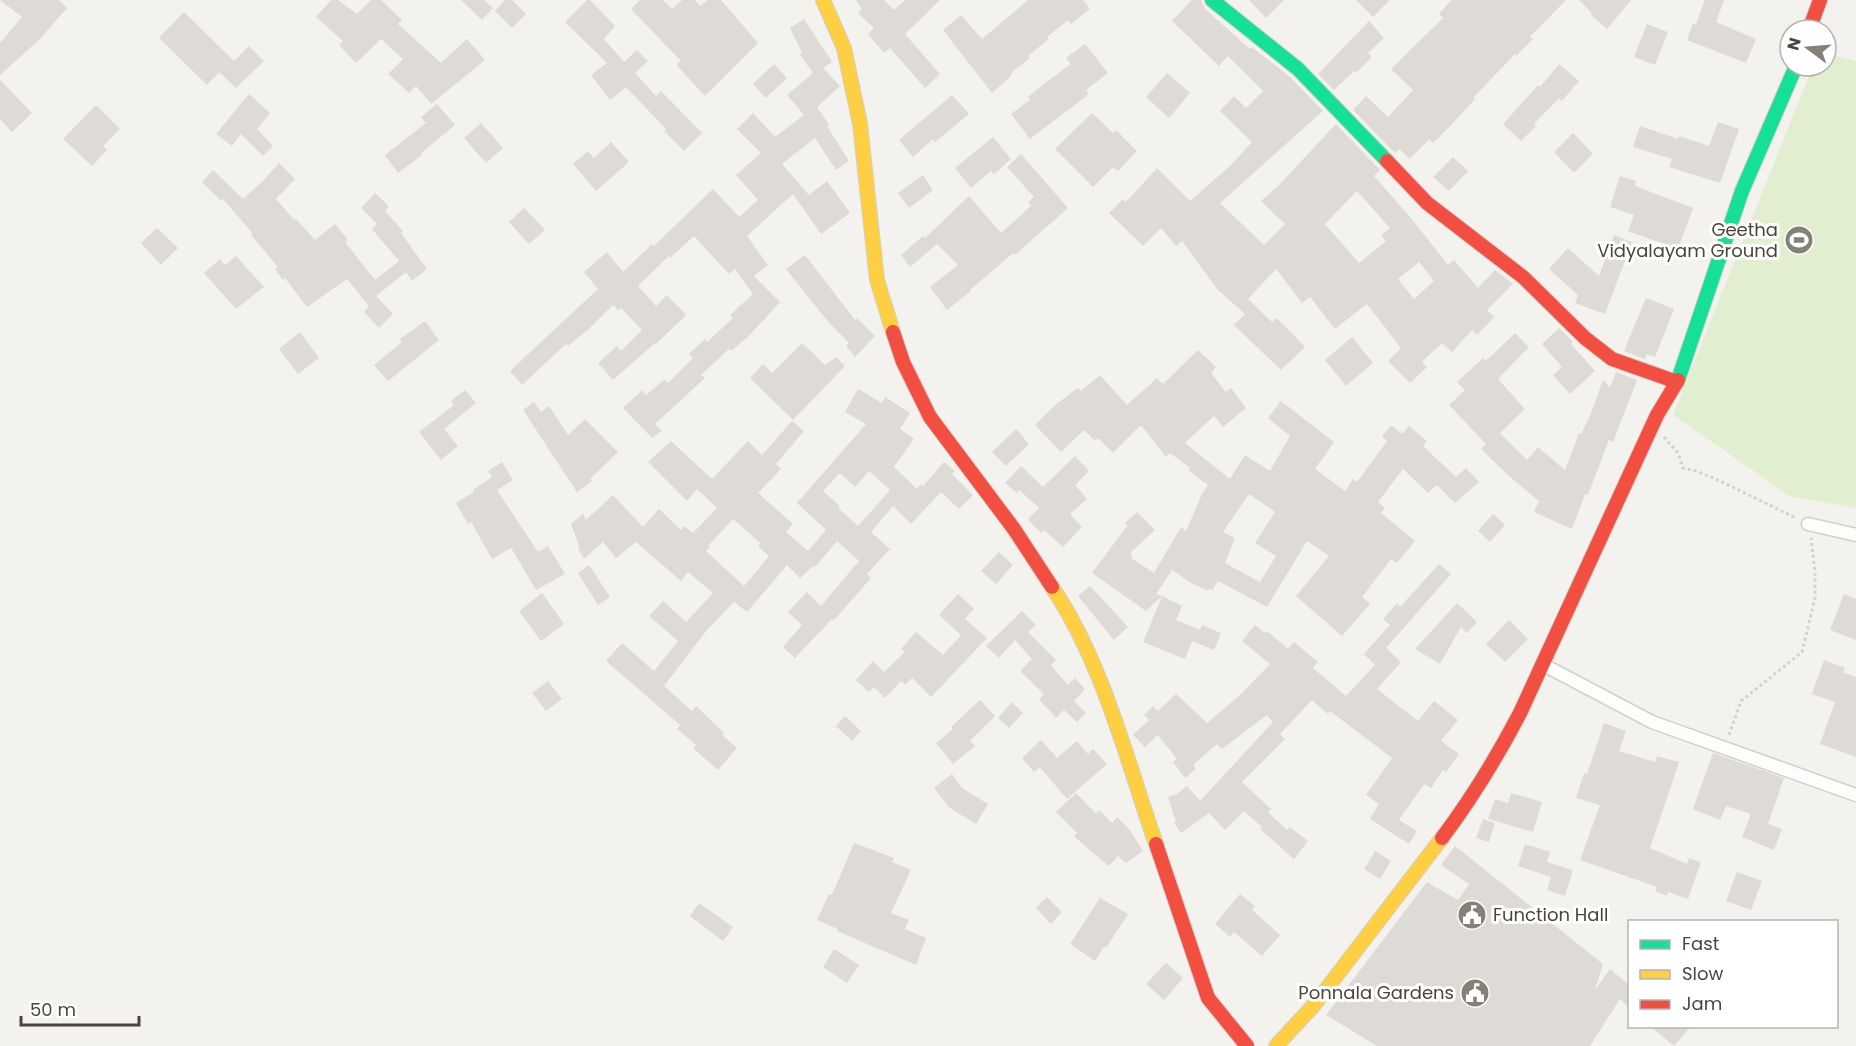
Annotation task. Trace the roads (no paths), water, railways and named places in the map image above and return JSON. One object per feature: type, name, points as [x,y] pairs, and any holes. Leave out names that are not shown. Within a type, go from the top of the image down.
[{"type":"street","points":[[823,0],[844,48],[860,124],[877,280],[903,362],[930,417],[1014,529],[1064,603],[1100,681],[1208,998],[1247,1046]]},
{"type":"street","points":[[1212,0],[1298,69],[1427,203],[1523,277],[1585,338],[1612,359],[1677,382]]},
{"type":"street","points":[[1813,18],[1820,0]]},
{"type":"street","points":[[1276,1046],[1314,1005],[1460,814],[1496,759],[1657,415],[1677,382],[1742,191],[1791,78]]},
{"type":"street","points":[[1808,524],[1856,536]]},
{"type":"street","points":[[1542,664],[1652,722],[1856,795]]},
{"type":"place","name":"Geetha Vidyalayam Ground","points":[[1799,240]]},
{"type":"place","name":"Function Hall","points":[[1472,915]]},
{"type":"place","name":"Ponnala Gardens","points":[[1475,993]]}]
